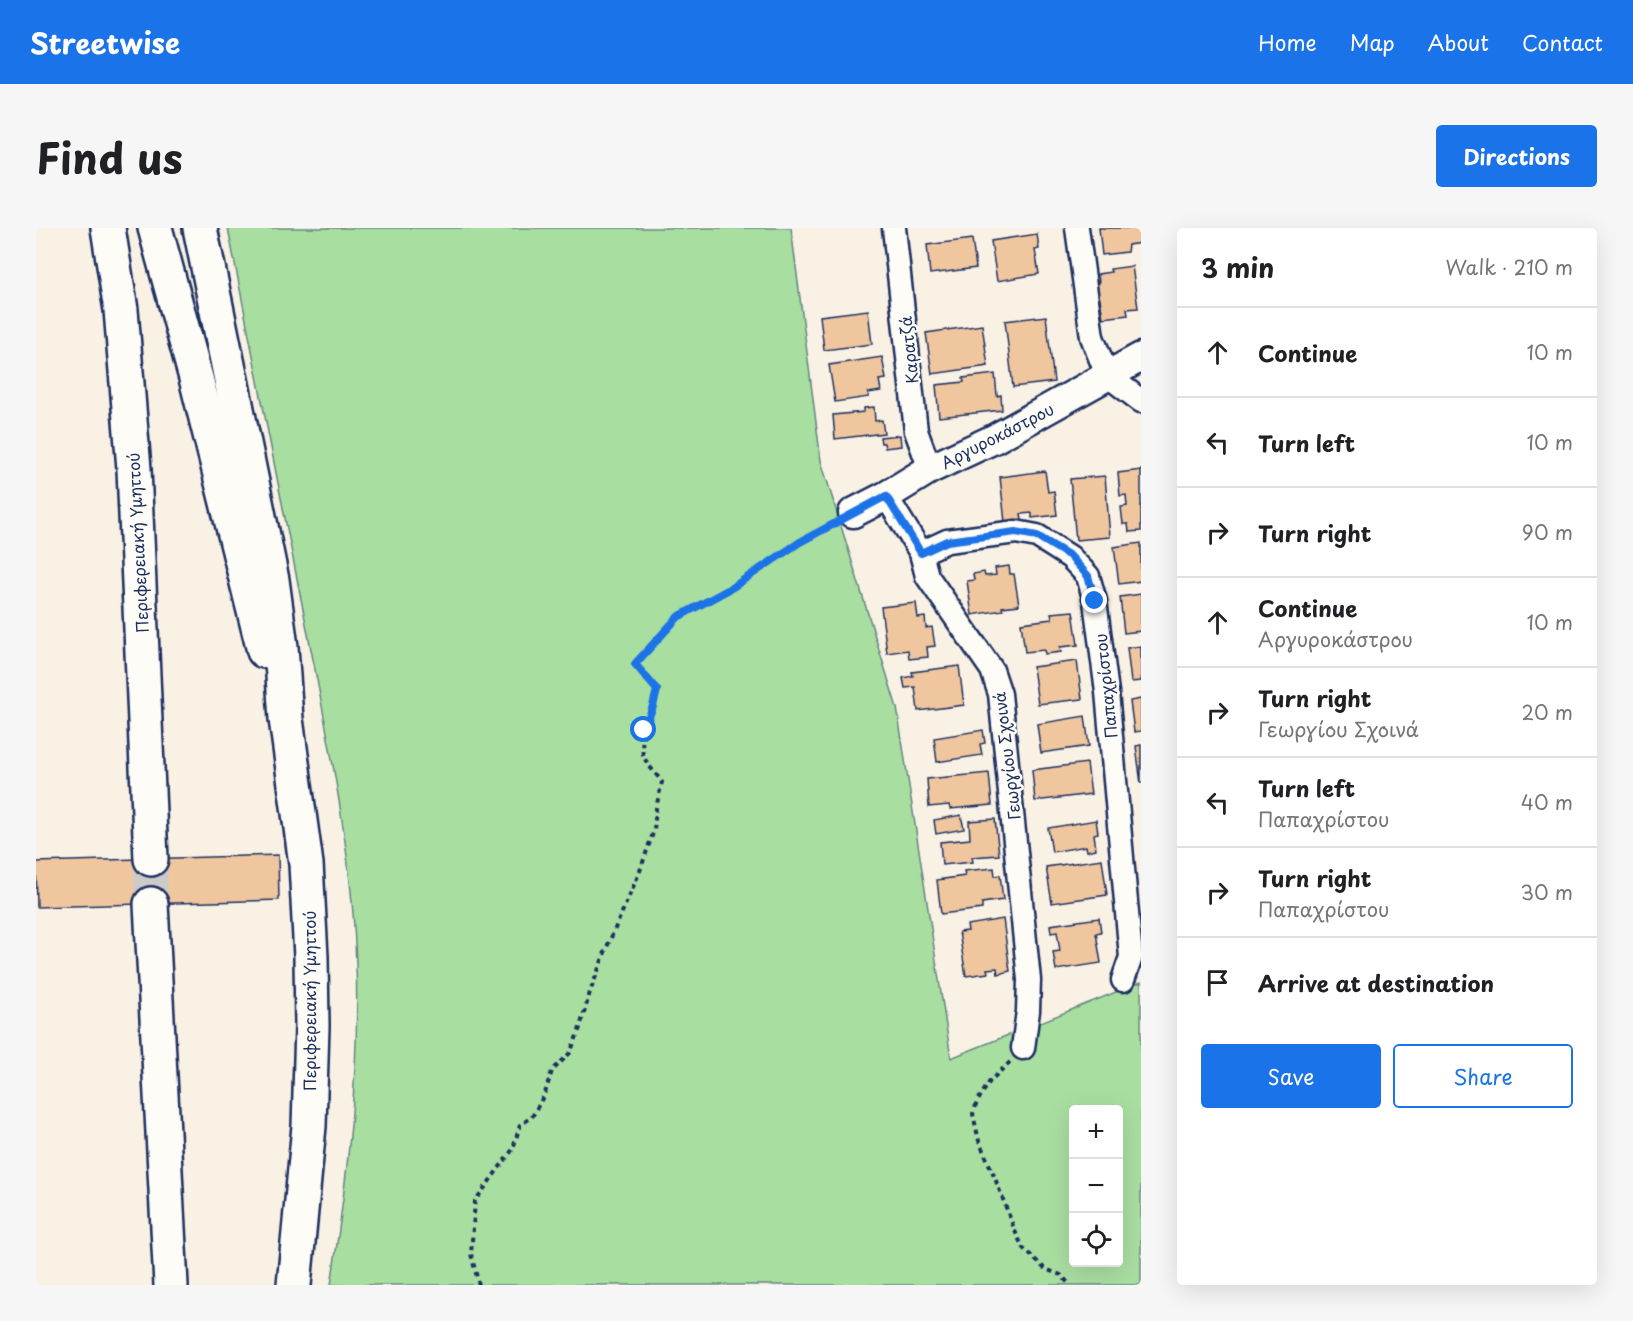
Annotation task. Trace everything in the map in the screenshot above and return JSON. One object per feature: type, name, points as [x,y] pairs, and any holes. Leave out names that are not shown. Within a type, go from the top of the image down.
[{"type":"highway","name":"Περιφερειακή Υμηττού","points":[[108,228],[121,310],[134,468],[151,859]]},
{"type":"highway","points":[[155,228],[196,378],[259,636],[286,719]]},
{"type":"highway","points":[[200,228],[272,580],[281,647],[286,719]]},
{"type":"highway","name":"Περιφερειακή Υμηττού","points":[[286,719],[306,864],[312,1026],[309,1126],[294,1285]]},
{"type":"highway","points":[[151,904],[171,1285]]},
{"type":"street","name":"Καρατζά","points":[[894,228],[916,431],[930,469]]},
{"type":"street","points":[[1077,228],[1092,337],[1107,375],[1141,401]]},
{"type":"street","name":"Αργυροκάστρου","points":[[853,513],[930,469],[994,439],[1141,357]]},
{"type":"street","name":"Γεωργίου Σχοινά","points":[[886,496],[921,553],[927,576],[992,670],[1000,694],[1029,980],[1023,1048]]},
{"type":"street","name":"Παπαχρίστου","points":[[921,553],[947,541],[1016,532],[1037,536],[1070,556],[1088,576],[1095,601],[1107,692],[1131,957],[1123,980]]},
{"type":"path","points":[[479,1285],[471,1254],[476,1201],[513,1149],[520,1125],[532,1117],[545,1093],[552,1071],[570,1053],[590,992],[640,871],[654,830],[662,782],[643,757],[644,730],[657,690],[635,664],[678,617],[733,587],[800,542],[853,513]]},
{"type":"path","points":[[1023,1048],[990,1081],[977,1102],[973,1114],[979,1141],[1023,1248],[1045,1269],[1061,1275],[1070,1285]]},
{"type":"green space","points":[[228,228],[791,228],[821,461],[897,708],[951,1058],[1141,982],[1141,1285],[331,1285],[351,1125],[356,1044],[356,964],[350,878],[344,835],[314,666]]},
{"type":"building","points":[[1099,228],[1141,228],[1141,243],[1128,245],[1127,252],[1102,255]]},
{"type":"building","points":[[1037,234],[1039,249],[1035,250],[1039,274],[997,281],[991,241]]},
{"type":"building","points":[[972,239],[976,268],[930,274],[927,245]]},
{"type":"building","points":[[1132,266],[1138,308],[1127,309],[1128,315],[1103,318],[1100,299],[1096,299],[1094,283],[1099,283],[1098,274],[1111,272],[1110,269]]},
{"type":"building","points":[[868,310],[872,344],[824,350],[820,316]]},
{"type":"building","points":[[1046,316],[1054,382],[1013,387],[1005,321]]},
{"type":"building","points":[[982,325],[988,366],[932,374],[926,333]]},
{"type":"building","points":[[882,357],[886,379],[879,380],[881,391],[868,393],[869,397],[835,402],[829,365]]},
{"type":"building","points":[[995,374],[997,396],[1001,395],[1002,410],[939,417],[936,385],[964,382],[963,378]]},
{"type":"building","points":[[874,407],[875,421],[882,420],[884,433],[835,439],[833,415],[864,412],[864,408]]},
{"type":"building","points":[[900,435],[901,446],[885,448],[884,443],[881,443],[880,437]]},
{"type":"building","points":[[1141,470],[1141,531],[1129,532],[1128,524],[1123,524],[1121,507],[1127,506],[1126,495],[1120,496],[1118,473]]},
{"type":"building","points":[[1045,471],[1048,492],[1054,491],[1057,515],[1032,518],[1032,513],[1021,514],[1022,519],[1005,522],[1000,477]]},
{"type":"building","points":[[1105,476],[1110,537],[1076,540],[1070,479]]},
{"type":"building","points":[[1141,543],[1141,581],[1119,584],[1114,547]]},
{"type":"building","points":[[1009,566],[1010,574],[1014,574],[1019,605],[972,615],[967,581],[974,580],[973,574],[984,572],[985,576],[996,575],[995,568]]},
{"type":"building","points":[[1141,594],[1141,631],[1124,633],[1120,597]]},
{"type":"building","points":[[916,603],[918,618],[925,617],[926,628],[932,627],[935,646],[927,647],[928,657],[909,659],[908,650],[887,653],[881,607]]},
{"type":"building","points":[[1073,611],[1078,645],[1060,647],[1061,652],[1045,654],[1044,650],[1025,652],[1021,623],[1052,619],[1051,613]]},
{"type":"building","points":[[1141,646],[1141,681],[1131,682],[1127,648]]},
{"type":"building","points":[[1077,661],[1082,699],[1038,704],[1033,667]]},
{"type":"building","points":[[959,666],[964,705],[918,711],[915,687],[905,688],[903,678],[913,676],[912,672]]},
{"type":"building","points":[[1141,699],[1141,731],[1134,732],[1130,701]]},
{"type":"building","points":[[1085,716],[1089,746],[1041,753],[1037,724]]},
{"type":"building","points":[[983,730],[985,743],[980,744],[982,755],[937,762],[934,738]]},
{"type":"building","points":[[1141,745],[1141,784],[1136,746]]},
{"type":"building","points":[[1087,763],[1091,794],[1035,801],[1032,770]]},
{"type":"building","points":[[989,773],[992,805],[950,809],[949,805],[929,807],[927,779]]},
{"type":"building","points":[[961,815],[964,829],[936,834],[934,820]]},
{"type":"building","points":[[995,819],[999,855],[972,857],[973,862],[942,865],[940,842],[970,839],[969,821]]},
{"type":"building","points":[[1096,820],[1098,833],[1094,834],[1096,849],[1087,851],[1086,846],[1052,852],[1048,828]]},
{"type":"building","points":[[278,855],[279,900],[37,907],[36,862]]},
{"type":"building","points":[[1102,859],[1107,895],[1052,903],[1046,867]]},
{"type":"building","points":[[994,868],[995,876],[1000,875],[1003,900],[982,903],[982,909],[941,914],[937,880],[965,876],[964,871]]},
{"type":"building","points":[[1099,918],[1101,932],[1096,933],[1101,963],[1056,970],[1053,952],[1060,951],[1057,932],[1051,933],[1050,925]]},
{"type":"building","points":[[1003,919],[1010,971],[998,974],[997,968],[987,969],[988,973],[966,976],[959,932],[968,931],[967,925]]},
{"type":"tunnel","points":[[151,859],[151,904]]},
{"type":"route","points":[[644,730],[657,690],[635,664],[678,617],[733,587],[800,542],[886,496],[921,553],[947,541],[1016,532],[1037,536],[1070,556],[1088,576],[1095,601]]}]
